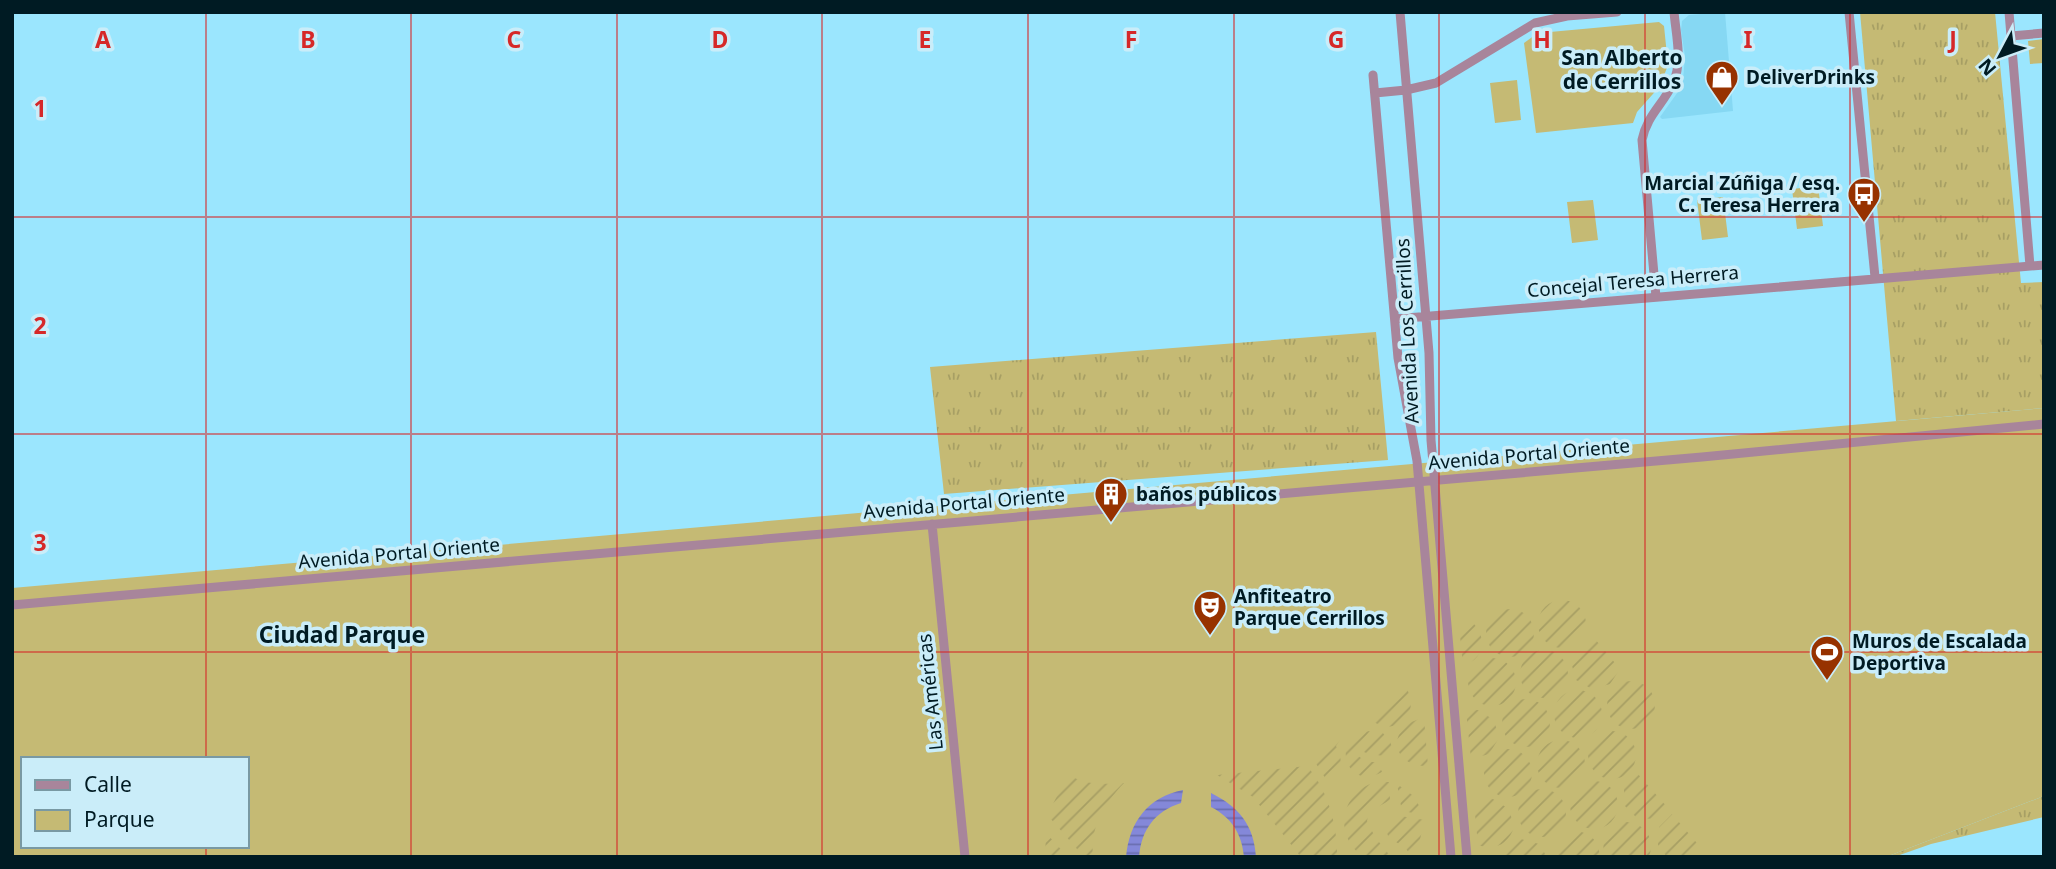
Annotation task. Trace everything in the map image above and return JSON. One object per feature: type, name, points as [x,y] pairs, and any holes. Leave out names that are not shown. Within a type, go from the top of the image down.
[{"type":"street","name":"Avenida Los Cerrillos","points":[[1400,12],[1426,317],[1434,480],[1467,857]]},
{"type":"street","points":[[1376,93],[1429,85],[1450,76],[1535,23],[1567,16],[1617,12]]},
{"type":"street","points":[[1656,297],[1642,140],[1648,118],[1668,91],[1677,70],[1674,12]]},
{"type":"street","points":[[1849,12],[1874,277]]},
{"type":"street","points":[[2009,12],[2030,266]]},
{"type":"street","points":[[2011,36],[2044,33]]},
{"type":"street","name":"Avenida Los Cerrillos","points":[[1373,75],[1398,358],[1413,431],[1419,481],[1451,857]]},
{"type":"street","name":"Concejal Teresa Herrera","points":[[1395,319],[2044,264]]},
{"type":"street","name":"Avenida Portal Oriente","points":[[12,605],[2044,424]]},
{"type":"street","name":"Las Américas","points":[[932,524],[965,857]]},
{"type":"shaded area","points":[[1725,12],[1733,111],[1662,119],[1660,117],[1680,89],[1683,80],[1685,56],[1682,21],[1689,15]]},
{"type":"shaded area","points":[[1183,790],[1181,803],[1157,816],[1146,830],[1139,857],[1126,857],[1131,833],[1142,813],[1160,799]]},
{"type":"shaded area","points":[[1211,793],[1230,804],[1243,818],[1252,835],[1256,857],[1244,857],[1235,828],[1225,816],[1211,807]]},
{"type":"green space","points":[[1860,12],[1995,12],[2021,283],[2044,282],[2044,408],[1896,421]]},
{"type":"green space","points":[[1659,22],[1664,26],[1668,65],[1660,86],[1637,112],[1633,123],[1536,133],[1524,43],[1535,35],[1550,32]]},
{"type":"green space","points":[[2044,39],[2044,63],[2030,64],[2028,41]]},
{"type":"green space","points":[[1517,80],[1521,120],[1495,123],[1490,83]]},
{"type":"green space","points":[[1818,186],[1823,226],[1797,229],[1792,189]]},
{"type":"green space","points":[[1723,197],[1728,237],[1702,240],[1697,200]]},
{"type":"green space","points":[[1593,200],[1598,240],[1572,243],[1567,202]]},
{"type":"green space","points":[[1376,332],[1388,460],[944,494],[930,367]]},
{"type":"green space","points":[[2044,408],[2044,796],[1886,857],[12,857],[12,588]]},
{"type":"green space","points":[[1562,600],[1571,601],[1579,607],[1585,615],[1585,633],[1579,641],[1571,647],[1562,648],[1553,647],[1545,641],[1539,633],[1538,624],[1539,615],[1545,607],[1553,601]]},
{"type":"green space","points":[[1510,609],[1519,610],[1527,616],[1533,624],[1533,642],[1527,650],[1519,656],[1510,657],[1501,656],[1493,650],[1487,642],[1486,633],[1487,624],[1493,616],[1501,610]]},
{"type":"green space","points":[[1474,624],[1481,636],[1481,648],[1475,659],[1463,666],[1460,636]]},
{"type":"green space","points":[[1595,639],[1620,669],[1610,684],[1592,689],[1576,680],[1571,662],[1579,646]]},
{"type":"green space","points":[[1544,650],[1553,651],[1561,657],[1567,665],[1567,683],[1561,691],[1553,697],[1544,698],[1535,697],[1527,691],[1521,683],[1520,674],[1521,665],[1527,657],[1535,651]]},
{"type":"green space","points":[[1492,658],[1501,659],[1509,665],[1515,673],[1515,691],[1509,699],[1501,705],[1492,706],[1483,705],[1475,699],[1469,691],[1468,682],[1469,673],[1475,665],[1483,659]]},
{"type":"green space","points":[[1631,681],[1640,682],[1648,688],[1654,696],[1654,714],[1648,722],[1640,728],[1631,729],[1622,728],[1614,722],[1608,714],[1607,705],[1608,696],[1614,688],[1622,682]]},
{"type":"green space","points":[[1405,686],[1411,706],[1403,721],[1387,726],[1369,718]]},
{"type":"green space","points":[[1578,690],[1587,691],[1595,697],[1601,705],[1601,723],[1595,731],[1587,737],[1578,738],[1569,737],[1561,731],[1555,723],[1554,714],[1555,705],[1561,697],[1569,691]]},
{"type":"green space","points":[[1526,699],[1535,700],[1543,706],[1549,714],[1549,732],[1543,740],[1535,746],[1526,747],[1517,746],[1509,740],[1503,732],[1502,723],[1503,714],[1509,706],[1517,700]]},
{"type":"green space","points":[[1478,710],[1494,720],[1499,738],[1489,754],[1471,759],[1466,711]]},
{"type":"green space","points":[[1424,718],[1428,766],[1415,765],[1406,760],[1397,745],[1403,729]]},
{"type":"green space","points":[[1370,731],[1356,748],[1356,754],[1366,762],[1378,762],[1382,772],[1369,776],[1359,775],[1351,769],[1346,751],[1349,742],[1357,735]]},
{"type":"green space","points":[[1381,731],[1390,741],[1394,754],[1392,757],[1364,752],[1366,744]]},
{"type":"green space","points":[[1612,731],[1621,732],[1629,738],[1635,746],[1635,764],[1629,772],[1621,778],[1612,779],[1603,778],[1595,772],[1589,764],[1588,755],[1589,746],[1595,738],[1603,732]]},
{"type":"green space","points":[[1342,737],[1336,746],[1340,766],[1337,776],[1329,784],[1313,759]]},
{"type":"green space","points":[[1561,740],[1570,741],[1578,747],[1584,755],[1584,773],[1578,781],[1570,787],[1561,788],[1552,787],[1544,781],[1538,773],[1537,764],[1538,755],[1544,747],[1552,741]]},
{"type":"green space","points":[[1508,749],[1517,750],[1525,756],[1531,764],[1531,782],[1525,790],[1517,796],[1508,797],[1499,796],[1491,790],[1485,782],[1484,773],[1485,764],[1491,756],[1499,750]]},
{"type":"green space","points":[[1307,766],[1321,786],[1330,809],[1336,833],[1337,857],[1301,857],[1253,797],[1217,775]]},
{"type":"green space","points":[[1637,773],[1668,808],[1655,819],[1637,818],[1624,805],[1624,786]]},
{"type":"green space","points":[[1068,774],[1088,782],[1124,783],[1110,799],[1096,826],[1093,857],[1084,857],[1050,818],[1052,806]]},
{"type":"green space","points":[[1594,781],[1603,782],[1611,788],[1617,796],[1617,814],[1611,822],[1603,828],[1594,829],[1585,828],[1577,822],[1571,814],[1570,805],[1571,796],[1577,788],[1585,782]]},
{"type":"green space","points":[[1375,782],[1389,782],[1390,800],[1369,812],[1367,821],[1375,837],[1391,857],[1363,857],[1353,848],[1344,827],[1348,805],[1354,796]]},
{"type":"green space","points":[[1397,784],[1415,797],[1423,815],[1408,812],[1401,806]]},
{"type":"green space","points":[[1542,789],[1551,790],[1559,796],[1565,804],[1565,822],[1559,830],[1551,836],[1542,837],[1533,836],[1525,830],[1519,822],[1518,813],[1519,804],[1525,796],[1533,790]]},
{"type":"green space","points":[[2044,796],[2044,817],[1886,857]]},
{"type":"green space","points":[[1493,799],[1509,809],[1514,827],[1505,842],[1484,847],[1478,845],[1474,804],[1480,800]]},
{"type":"green space","points":[[1672,814],[1702,849],[1695,857],[1667,857],[1658,845],[1659,827]]},
{"type":"green space","points":[[1394,815],[1425,820],[1419,843],[1409,853],[1404,846],[1388,836],[1387,822]]},
{"type":"green space","points":[[1624,822],[1637,825],[1647,832],[1651,843],[1649,857],[1605,857],[1603,845],[1606,835],[1613,827]]},
{"type":"green space","points":[[1573,831],[1592,838],[1598,846],[1600,857],[1553,857],[1567,833]]},
{"type":"green space","points":[[1046,833],[1068,857],[1045,857]]},
{"type":"green space","points":[[1521,839],[1539,844],[1547,857],[1500,857],[1509,844]]},
{"type":"place","name":"DeliverDrinks","points":[[1722,107]]},
{"type":"place","name":"Marcial Zúñiga / esq. C. Teresa Herrera","points":[[1864,224]]},
{"type":"place","name":"baños públicos","points":[[1111,524]]},
{"type":"place","name":"Anfiteatro Parque Cerrillos","points":[[1210,637]]},
{"type":"place","name":"Muros de Escalada Deportiva","points":[[1827,682]]},
{"type":"district","name":"San Alberto de Cerrillos","points":[[1622,70]]},
{"type":"district","name":"Ciudad Parque","points":[[342,635]]}]
